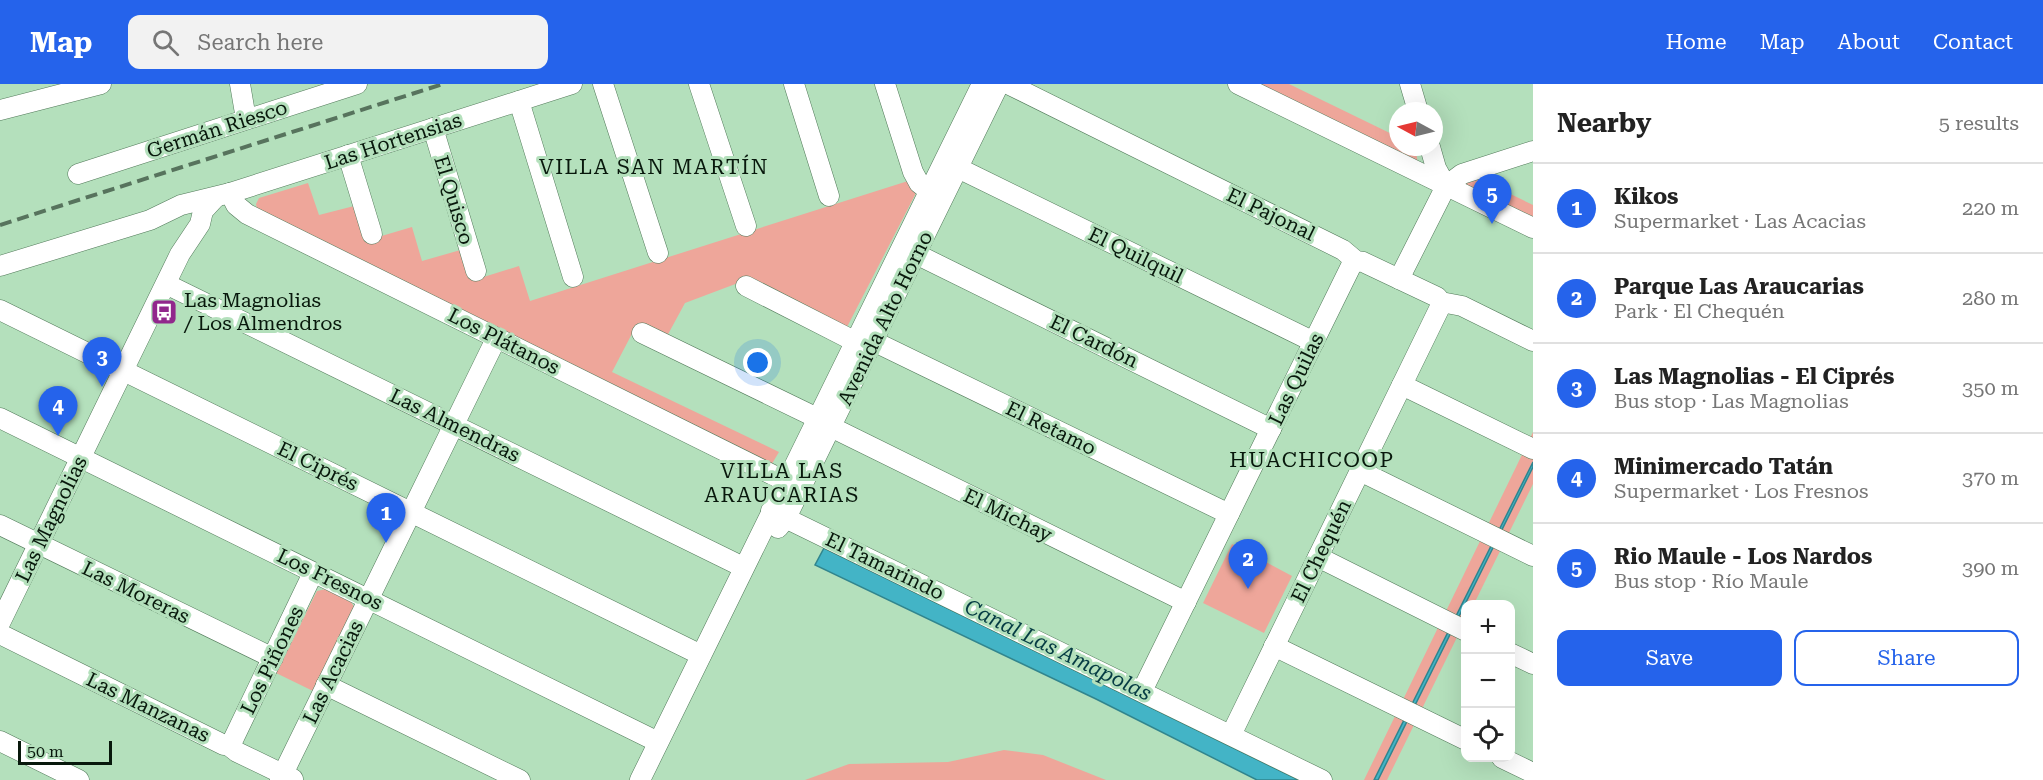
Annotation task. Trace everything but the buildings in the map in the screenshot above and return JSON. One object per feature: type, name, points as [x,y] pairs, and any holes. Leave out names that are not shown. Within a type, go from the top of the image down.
[{"type":"street","points":[[0,110],[101,84]]},
{"type":"street","points":[[240,84],[246,119]]},
{"type":"street","name":"Germán Riesco","points":[[78,174],[357,84]]},
{"type":"street","name":"Las Hortensias","points":[[0,266],[150,220],[186,219],[223,195],[572,84]]},
{"type":"street","points":[[603,84],[658,253]]},
{"type":"street","points":[[699,84],[746,226]]},
{"type":"street","points":[[794,84],[829,196]]},
{"type":"street","points":[[885,84],[913,172],[919,183],[929,191]]},
{"type":"street","name":"Avenida Alto Horno","points":[[640,780],[757,539],[778,515],[824,423],[864,341],[929,191],[982,84]]},
{"type":"street","name":"Avenida Alto Horno","points":[[864,341],[916,254],[999,84]]},
{"type":"street","name":"El Pajonal","points":[[1008,84],[1343,249],[1356,261],[1361,261],[1437,297],[1441,302],[1462,306],[1533,341]]},
{"type":"street","points":[[1238,84],[1533,228]]},
{"type":"street","points":[[1410,84],[1415,102]]},
{"type":"street","points":[[519,101],[573,277]]},
{"type":"street","name":"El Quisco","points":[[433,128],[476,271]]},
{"type":"street","points":[[1399,279],[1446,186],[1462,174],[1533,151]]},
{"type":"street","points":[[348,155],[372,234]]},
{"type":"street","points":[[1433,156],[1446,186]]},
{"type":"street","name":"El Quilquil","points":[[958,168],[1314,342]]},
{"type":"street","name":"Los Plátanos","points":[[223,195],[247,214],[785,481]]},
{"type":"street","name":"Las Magnolias","points":[[0,623],[180,254],[186,219]]},
{"type":"street","name":"El Cardón","points":[[916,254],[1271,429]]},
{"type":"street","name":"Las Quilas","points":[[1142,691],[1356,261]]},
{"type":"street","name":"Las Almendras","points":[[166,284],[743,567]]},
{"type":"street","name":"El Retamo","points":[[746,286],[1229,514]]},
{"type":"street","name":"El Chequén","points":[[1231,735],[1441,302]]},
{"type":"street","name":"El Ciprés","points":[[0,310],[701,655]]},
{"type":"street","name":"El Michay","points":[[642,333],[1186,602]]},
{"type":"street","name":"Las Acacias","points":[[286,778],[326,686],[494,343],[494,337]]},
{"type":"street","points":[[1402,385],[1533,449]]},
{"type":"street","name":"Los Fresnos","points":[[0,418],[658,742]]},
{"type":"street","name":"Avenida Alto Horno","points":[[778,515],[785,481],[824,423]]},
{"type":"street","points":[[1360,471],[1533,556]]},
{"type":"street","name":"El Tamarindo","points":[[778,515],[1322,780]]},
{"type":"street","name":"Las Moreras","points":[[0,525],[273,658]]},
{"type":"street","points":[[1318,558],[1461,628]]},
{"type":"street","name":"Los Piñones","points":[[228,745],[313,573]]},
{"type":"street","name":"Las Manzanas","points":[[0,634],[228,745],[286,778]]},
{"type":"street","points":[[1274,646],[1461,738]]},
{"type":"street","points":[[1512,654],[1533,664]]},
{"type":"street","points":[[326,686],[520,780]]},
{"type":"street","points":[[0,741],[79,780]]},
{"type":"street","points":[[1510,762],[1533,773]]},
{"type":"shaded area","points":[[1258,84],[1289,84],[1389,133],[1389,149]]},
{"type":"shaded area","points":[[1404,156],[1417,156],[1418,163]]},
{"type":"shaded area","points":[[1471,175],[1533,205],[1533,218],[1461,184]]},
{"type":"shaded area","points":[[908,181],[917,191],[846,329],[746,280],[685,303],[666,338],[636,326],[612,372],[779,452],[770,467],[257,209],[256,204],[259,198],[308,183],[319,215],[358,205],[368,240],[412,227],[422,261],[464,249],[474,280],[519,266],[530,301]]},
{"type":"shaded area","points":[[1533,432],[1533,484],[1476,600],[1461,600],[1461,629],[1387,780],[1364,780]]},
{"type":"shaded area","points":[[1232,544],[1292,576],[1264,633],[1203,603]]},
{"type":"shaded area","points":[[326,589],[351,602],[355,608],[313,691],[276,673],[317,591]]},
{"type":"shaded area","points":[[1004,750],[1043,755],[1106,780],[805,780],[849,764],[948,762]]},
{"type":"water","points":[[1533,462],[1533,467],[1467,600],[1464,600]]},
{"type":"water","points":[[824,548],[1299,780],[1257,780],[1096,699],[815,565]]},
{"type":"water","points":[[1461,606],[1461,612],[1378,780],[1374,780]]},
{"type":"railway","points":[[0,225],[443,84]]},
{"type":"place","name":"Rio Maule - Los Nardos","points":[[1492,224]]},
{"type":"place","name":"Las Magnolias / Los Almendros","points":[[164,312]]},
{"type":"place","name":"Las Magnolias - El Ciprés","points":[[102,387]]},
{"type":"place","name":"Minimercado Tatán","points":[[58,436]]},
{"type":"place","name":"Kikos","points":[[386,543]]},
{"type":"place","name":"Parque Las Araucarias","points":[[1248,589]]},
{"type":"district","name":"VILLA SAN MARTÍN","points":[[654,167]]},
{"type":"district","name":"HUACHICOOP","points":[[1312,460]]},
{"type":"district","name":"VILLA LAS ARAUCARIAS","points":[[782,483]]},
{"type":"water label","name":"Canal Las Amapolas","points":[[1058,650]]}]
